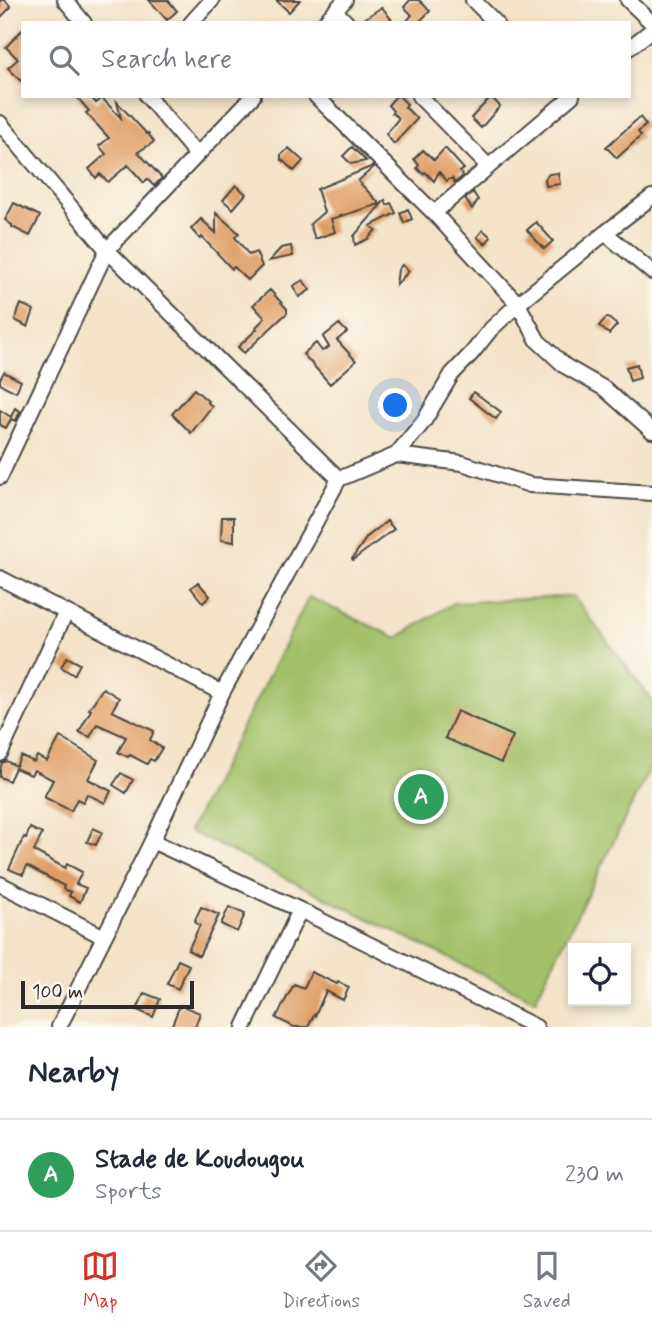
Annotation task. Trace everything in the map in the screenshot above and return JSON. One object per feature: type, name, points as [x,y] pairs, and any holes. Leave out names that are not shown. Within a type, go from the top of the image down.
[{"type":"street","points":[[65,0],[82,21]]},
{"type":"street","points":[[193,21],[212,0]]},
{"type":"street","points":[[472,0],[494,21]]},
{"type":"street","points":[[628,0],[652,23]]},
{"type":"street","points":[[326,21],[340,5]]},
{"type":"street","points":[[631,46],[652,30]]},
{"type":"street","points":[[149,98],[197,155]]},
{"type":"street","points":[[0,477],[107,250],[251,98]]},
{"type":"street","points":[[318,98],[519,304],[538,341],[565,366],[605,389],[652,431]]},
{"type":"street","points":[[421,98],[488,166]]},
{"type":"street","points":[[433,213],[570,98]]},
{"type":"street","points":[[0,123],[107,250],[339,480]]},
{"type":"street","points":[[59,1027],[222,693],[339,480],[396,456],[424,421],[452,374],[491,329],[652,197]]},
{"type":"street","points":[[605,233],[652,272]]},
{"type":"street","points":[[396,456],[463,463],[530,485],[652,493]]},
{"type":"street","points":[[0,578],[222,693]]},
{"type":"street","points":[[0,754],[66,612]]},
{"type":"street","points":[[152,841],[300,909],[536,1027]]},
{"type":"street","points":[[0,884],[104,937]]},
{"type":"street","points":[[249,1025],[300,909]]},
{"type":"green space","points":[[573,596],[652,700],[652,764],[535,1000],[189,831],[309,597],[397,638],[453,603]]},
{"type":"building","points":[[0,0],[5,0],[11,7],[0,18]]},
{"type":"building","points":[[149,0],[168,0],[177,11],[167,20]]},
{"type":"building","points":[[276,0],[300,0],[289,12]]},
{"type":"building","points":[[410,0],[419,0],[430,11],[420,21],[407,21],[412,15],[404,7]]},
{"type":"building","points":[[382,7],[392,21],[361,21]]},
{"type":"building","points":[[21,31],[21,81],[8,68],[18,59],[6,47]]},
{"type":"building","points":[[78,98],[92,98],[96,103],[102,98],[121,118],[117,102],[148,133],[154,142],[138,152],[162,178],[154,186],[147,179],[144,183],[128,165],[108,182],[100,174],[96,178],[89,169],[106,154],[99,146],[109,138],[86,113],[89,111]]},
{"type":"building","points":[[394,98],[401,98],[407,104],[405,107],[417,119],[394,144],[386,134],[399,118],[392,113],[388,105]]},
{"type":"building","points":[[490,98],[500,106],[481,128],[471,118]]},
{"type":"building","points":[[640,117],[646,125],[638,132],[641,136],[617,158],[606,147]]},
{"type":"building","points":[[352,147],[366,161],[351,164],[343,156]]},
{"type":"building","points":[[289,148],[303,161],[294,171],[281,159],[281,155]]},
{"type":"building","points":[[445,148],[464,169],[460,172],[463,176],[455,183],[452,178],[447,181],[439,172],[434,181],[417,168],[419,165],[414,159],[423,150],[434,160]]},
{"type":"building","points":[[373,166],[358,181],[380,204],[331,219],[335,232],[315,239],[310,224],[324,212],[317,189]]},
{"type":"building","points":[[558,173],[560,184],[546,186],[545,179],[549,174]]},
{"type":"building","points":[[236,185],[246,194],[233,209],[223,200]]},
{"type":"building","points":[[473,192],[478,200],[472,209],[465,199]]},
{"type":"building","points":[[385,200],[387,205],[391,203],[396,213],[370,226],[376,230],[368,239],[355,245],[354,236]]},
{"type":"building","points":[[14,203],[40,216],[30,236],[12,227],[5,220]]},
{"type":"building","points":[[408,209],[412,219],[404,223],[400,213]]},
{"type":"building","points":[[216,213],[239,233],[235,237],[249,255],[256,252],[262,266],[248,280],[234,267],[232,269],[191,229],[201,219],[216,233]]},
{"type":"building","points":[[536,222],[553,241],[544,249],[527,230]]},
{"type":"building","points":[[483,230],[491,237],[485,244],[477,237]]},
{"type":"building","points":[[291,246],[293,256],[269,261],[281,248]]},
{"type":"building","points":[[402,265],[409,271],[396,285],[398,270]]},
{"type":"building","points":[[303,280],[310,290],[299,297],[293,286]]},
{"type":"building","points":[[270,290],[287,309],[287,313],[244,353],[238,347],[265,318],[253,305]]},
{"type":"building","points":[[21,304],[34,310],[28,327],[15,320]]},
{"type":"building","points":[[607,317],[617,325],[609,334],[599,326]]},
{"type":"building","points":[[339,324],[347,332],[337,340],[356,361],[330,384],[303,354],[316,343],[322,351],[329,347],[323,337]]},
{"type":"building","points":[[637,364],[640,378],[630,381],[626,367]]},
{"type":"building","points":[[4,372],[21,381],[16,392],[0,384]]},
{"type":"building","points":[[194,389],[212,406],[191,433],[172,414]]},
{"type":"building","points":[[474,392],[501,412],[496,419],[469,398]]},
{"type":"building","points":[[15,408],[20,411],[16,421],[11,419],[6,428],[0,425],[0,410],[11,417]]},
{"type":"building","points":[[222,517],[234,517],[234,542],[221,540]]},
{"type":"building","points":[[387,521],[394,529],[353,560],[367,537]]},
{"type":"building","points":[[198,582],[210,596],[203,603],[191,588]]},
{"type":"building","points":[[67,657],[80,664],[74,675],[61,667]]},
{"type":"building","points":[[103,688],[119,698],[112,711],[154,731],[150,740],[162,748],[154,761],[150,759],[147,764],[118,752],[126,737],[97,724],[90,737],[79,732],[91,710],[89,709]]},
{"type":"building","points":[[457,711],[513,736],[501,763],[445,738]]},
{"type":"building","points":[[60,737],[98,760],[88,779],[111,791],[105,803],[87,794],[83,802],[77,799],[71,811],[44,797],[53,780],[34,770],[31,775],[15,768],[9,781],[0,777],[2,763],[6,761],[16,766],[21,756],[34,762],[37,756],[47,761]]},
{"type":"building","points":[[121,773],[133,780],[126,793],[113,785]]},
{"type":"building","points":[[30,828],[42,834],[34,851],[65,868],[67,864],[82,872],[76,884],[86,888],[80,902],[69,896],[71,892],[63,889],[64,886],[27,866],[23,875],[9,869]]},
{"type":"building","points":[[93,828],[102,832],[96,845],[87,842]]},
{"type":"building","points":[[201,907],[219,915],[199,956],[188,950],[200,925],[195,923],[195,920]]},
{"type":"building","points":[[229,907],[245,914],[237,932],[221,924]]},
{"type":"building","points":[[178,960],[189,965],[178,989],[167,984]]},
{"type":"building","points":[[311,972],[349,987],[343,1000],[326,991],[308,1027],[294,1027],[276,1018],[294,984],[304,988]]},
{"type":"building","points":[[144,993],[160,999],[153,1017],[137,1010]]},
{"type":"building","points":[[180,1005],[200,1013],[195,1027],[172,1025]]},
{"type":"place","name":"Stade de Koudougou","points":[[421,797]]}]
